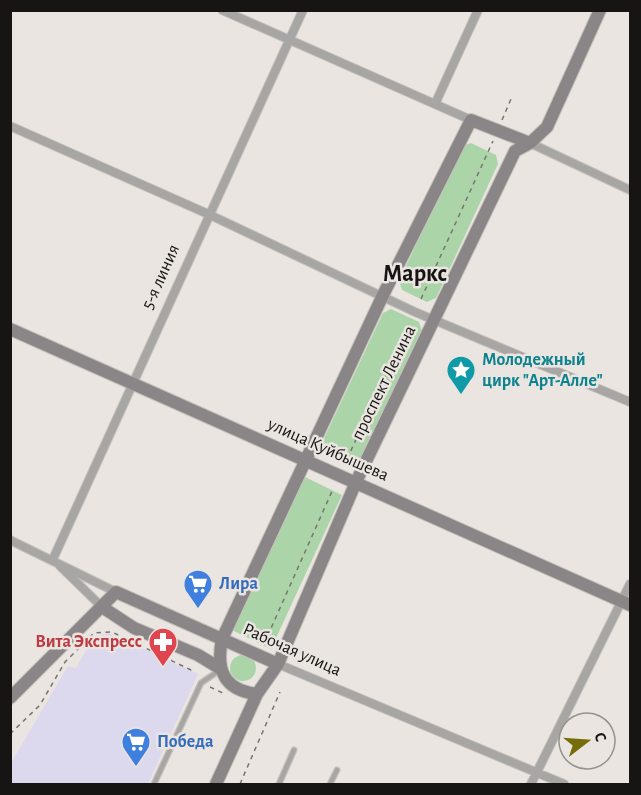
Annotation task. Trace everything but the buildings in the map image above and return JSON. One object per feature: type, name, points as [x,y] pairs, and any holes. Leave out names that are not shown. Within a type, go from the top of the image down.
[{"type":"street","points":[[222,10],[471,120],[530,143],[630,190]]},
{"type":"street","name":"5-я линия","points":[[53,559],[208,214],[303,10]]},
{"type":"street","points":[[435,104],[478,10]]},
{"type":"street","name":"проспект Ленина","points":[[216,784],[257,694],[278,664],[356,482],[515,151],[530,143],[547,127],[600,10]]},
{"type":"street","name":"проспект Ленина","points":[[222,639],[383,295],[471,120]]},
{"type":"street","points":[[10,126],[208,214],[435,320],[630,402]]},
{"type":"street","name":"улица Куйбышева","points":[[10,329],[626,603]]},
{"type":"street","name":"Рабочая улица","points":[[10,540],[53,559],[116,592],[259,656],[564,784]]},
{"type":"street","points":[[53,559],[102,607],[134,628],[198,655],[221,669]]},
{"type":"street","points":[[531,784],[626,603],[630,584]]},
{"type":"street","points":[[10,698],[116,592]]},
{"type":"street","points":[[222,639],[219,654],[221,669],[229,684],[242,692],[257,694]]},
{"type":"lane","points":[[154,784],[201,683],[221,669]]},
{"type":"lane","points":[[279,784],[294,750]]},
{"type":"lane","points":[[330,784],[337,770]]},
{"type":"path","points":[[421,299],[511,99]]},
{"type":"path","points":[[346,459],[409,325]]},
{"type":"path","points":[[259,656],[333,489]]},
{"type":"path","points":[[10,735],[40,705],[65,662],[94,633],[112,632],[191,670]]},
{"type":"path","points":[[201,683],[232,697]]},
{"type":"path","points":[[240,784],[280,692]]},
{"type":"shaded area","points":[[109,633],[198,674],[148,784],[11,784],[11,763],[68,666],[76,668],[94,636]]},
{"type":"green space","points":[[471,143],[496,155],[498,164],[436,298],[427,302],[402,290],[399,281],[462,146]]},
{"type":"green space","points":[[391,309],[419,322],[422,331],[359,468],[319,449],[383,313]]},
{"type":"green space","points":[[303,476],[342,495],[271,649],[232,630]]},
{"type":"green space","points":[[243,655],[252,659],[256,668],[252,677],[243,681],[234,677],[230,668],[234,659]]},
{"type":"place","name":"Молодежный цирк \"Арт-Алле\"","points":[[461,396]]},
{"type":"place","name":"Лира","points":[[198,610]]},
{"type":"place","name":"Вита Экспресс","points":[[163,668]]},
{"type":"place","name":"Победа","points":[[136,768]]},
{"type":"district","name":"Маркс","points":[[415,274]]}]
